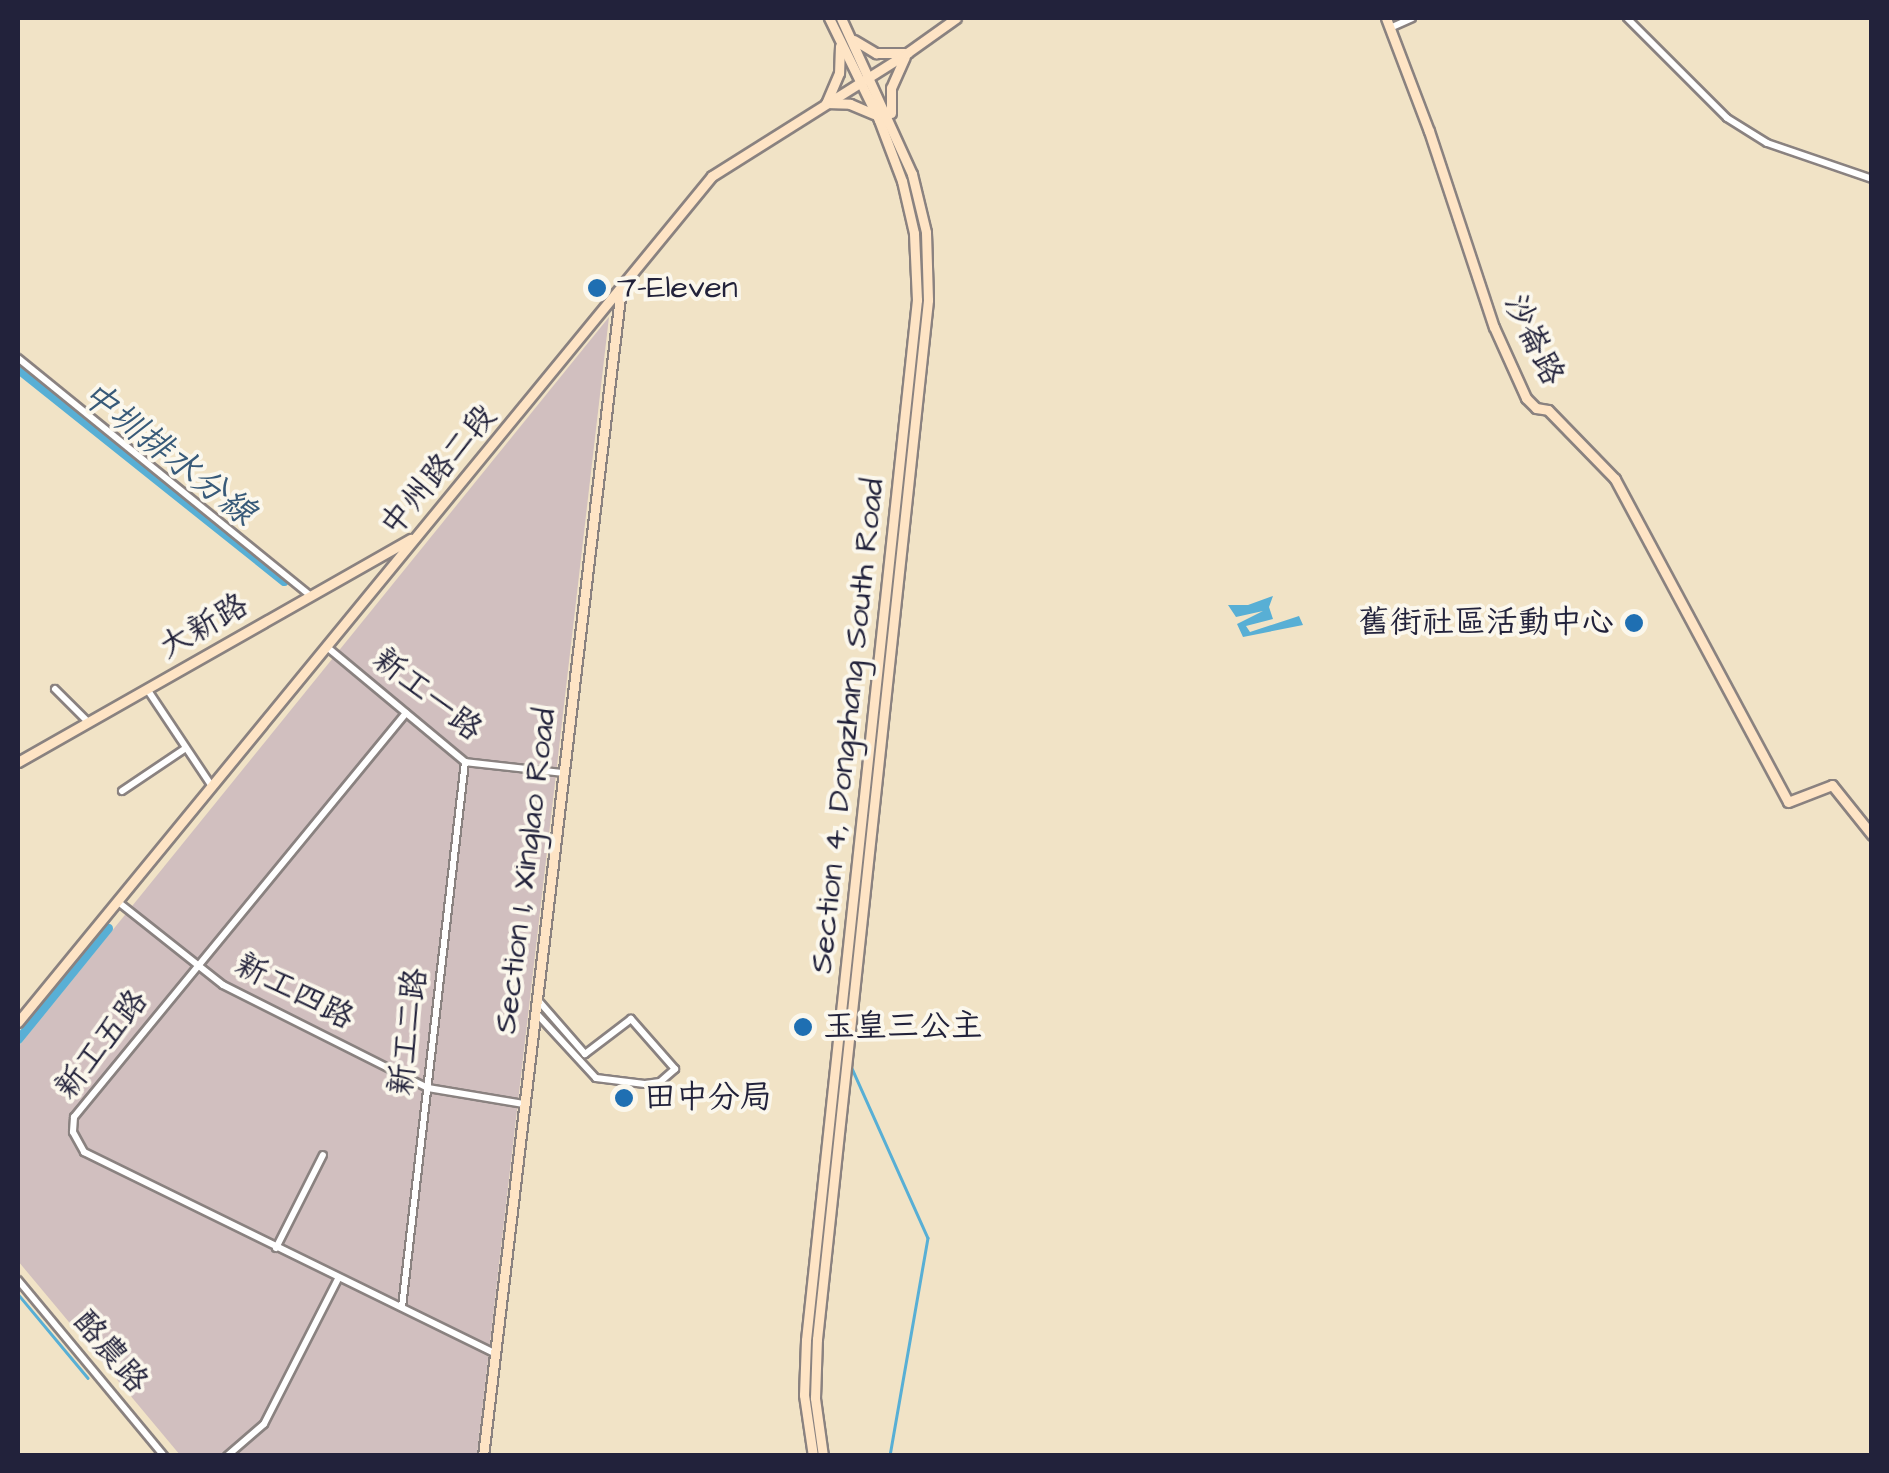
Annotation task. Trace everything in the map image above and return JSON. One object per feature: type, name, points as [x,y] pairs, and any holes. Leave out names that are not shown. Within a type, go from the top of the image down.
[{"type":"street","name":"Section 4, Dongzhang South Road","points":[[829,18],[845,37]]},
{"type":"street","name":"Section 4, Dongzhang South Road","points":[[813,1456],[804,1395],[806,1340],[917,300],[908,204],[841,18]]},
{"type":"street","name":"中州路二段","points":[[18,1022],[621,292],[712,176],[956,18]]},
{"type":"street","points":[[1388,23],[1412,18]]},
{"type":"street","points":[[1626,18],[1727,118],[1768,143],[1872,179]]},
{"type":"street","name":"沙崙路","points":[[1388,23],[1515,376],[1530,403],[1548,410],[1615,480],[1788,802],[1832,785],[1872,835]]},
{"type":"street","points":[[879,120],[863,108],[826,103],[839,73],[845,37],[876,52],[907,53],[891,88],[892,120]]},
{"type":"street","name":"Section 4, Dongzhang South Road","points":[[823,1456],[814,1398],[816,1339],[928,300],[920,204],[892,120],[865,79]]},
{"type":"street","name":"Section 1, Xinglao Road","points":[[483,1456],[621,292]]},
{"type":"street","points":[[18,358],[310,594]]},
{"type":"street","name":"大新路","points":[[18,762],[416,536]]},
{"type":"street","name":"新工一路","points":[[327,647],[465,762],[562,773]]},
{"type":"street","points":[[146,688],[211,785]]},
{"type":"street","points":[[55,689],[88,722]]},
{"type":"street","name":"新工五路","points":[[406,713],[74,1117],[73,1132],[84,1152],[495,1353]]},
{"type":"street","points":[[122,791],[186,748]]},
{"type":"street","name":"新工二路","points":[[402,1308],[465,762]]},
{"type":"street","name":"新工四路","points":[[117,901],[223,985],[428,1088],[524,1104]]},
{"type":"street","points":[[535,1012],[596,1078],[645,1084],[660,1082],[675,1069],[631,1019],[584,1054],[536,998]]},
{"type":"street","points":[[276,1248],[322,1156]]},
{"type":"street","points":[[227,1456],[264,1424],[338,1279]]},
{"type":"street","name":"酪農路","points":[[18,1280],[164,1456]]},
{"type":"shaded area","points":[[609,317],[477,1455],[180,1455],[18,1261],[18,1047]]},
{"type":"water","points":[[1273,596],[1269,607],[1273,619],[1246,626],[1250,632],[1299,616],[1303,625],[1243,637],[1237,624],[1263,611],[1236,617],[1228,605],[1248,605]]},
{"type":"waterway","name":"中圳排水分線","points":[[18,369],[284,581]]},
{"type":"waterway","points":[[18,1039],[108,928]]},
{"type":"waterway","points":[[851,1066],[928,1238],[890,1456]]},
{"type":"waterway","points":[[18,1294],[88,1378]]},
{"type":"place","name":"7-Eleven","points":[[597,288]]},
{"type":"place","name":"舊街社區活動中心","points":[[1634,623]]},
{"type":"place","name":"玉皇三公主","points":[[803,1027]]},
{"type":"place","name":"田中分局","points":[[624,1098]]}]
